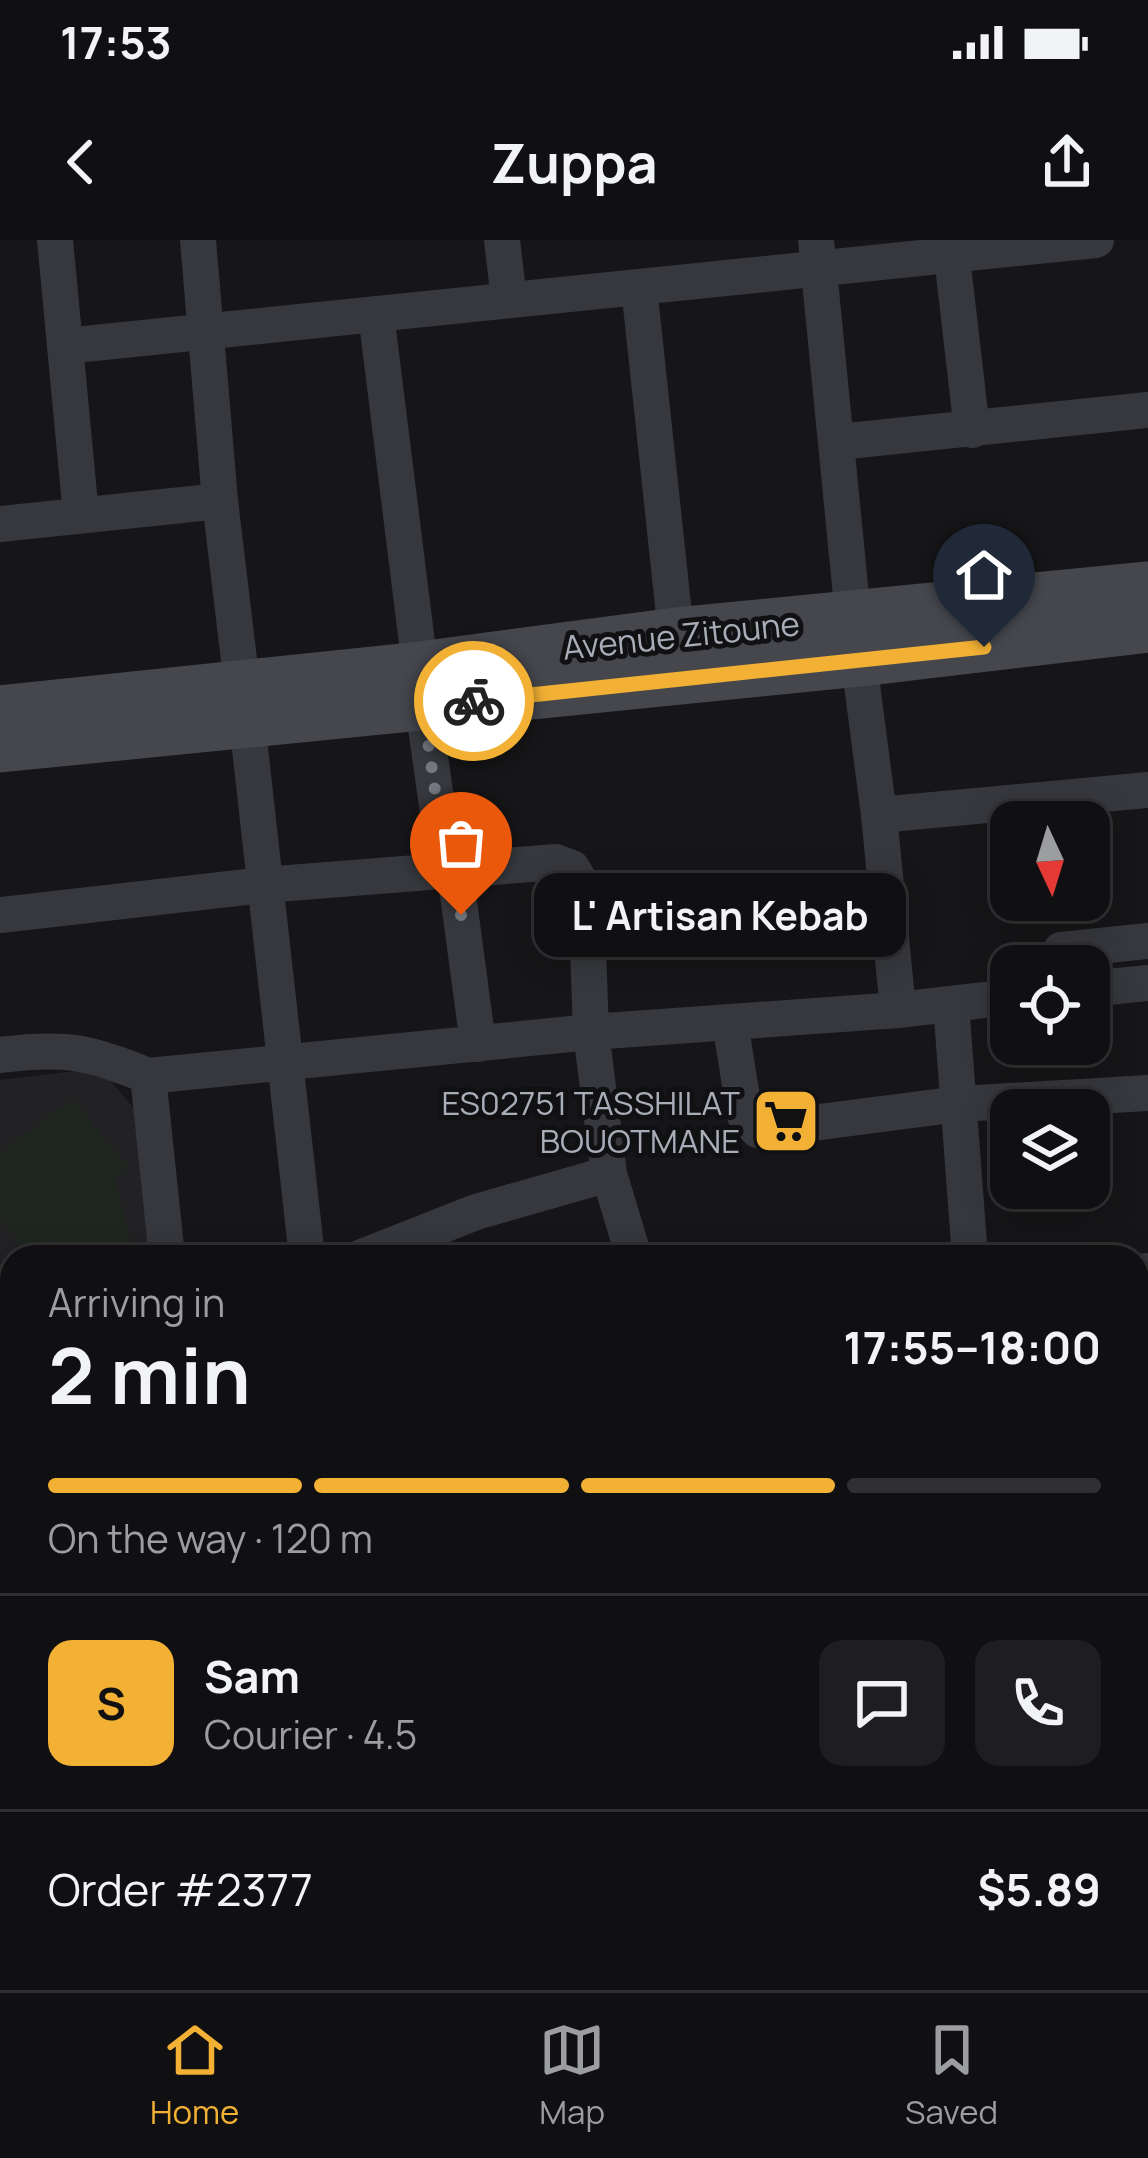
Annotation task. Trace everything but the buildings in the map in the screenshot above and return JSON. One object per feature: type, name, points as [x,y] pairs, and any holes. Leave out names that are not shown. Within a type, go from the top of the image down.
[{"type":"main road","name":"Avenue Zitoune","points":[[0,711],[244,704],[421,687],[857,639],[1148,587]]},
{"type":"main road","name":"Avenue Zitoune","points":[[421,687],[676,633],[857,639],[1148,627]]},
{"type":"main road","name":"Avenue Zitoune","points":[[0,747],[244,704]]},
{"type":"street","points":[[55,240],[81,515]]},
{"type":"street","points":[[198,240],[220,501],[306,1245]]},
{"type":"street","points":[[502,240],[509,300]]},
{"type":"street","points":[[65,346],[640,287],[818,254],[1096,240]]},
{"type":"street","points":[[951,247],[972,430]]},
{"type":"street","points":[[818,254],[898,1010]]},
{"type":"street","points":[[640,287],[676,633]]},
{"type":"street","points":[[376,314],[440,826],[455,872],[478,1044]]},
{"type":"street","points":[[838,442],[1148,410]]},
{"type":"street","points":[[0,524],[220,501]]},
{"type":"street","points":[[879,815],[1148,790]]},
{"type":"street","points":[[0,915],[264,885],[556,862],[572,868],[586,892],[591,1032],[608,1174],[630,1245]]},
{"type":"street","points":[[1109,945],[1148,941]]},
{"type":"street","points":[[1110,987],[1148,983]]},
{"type":"street","points":[[0,1055],[52,1048],[84,1053],[148,1076],[591,1032],[990,999]]},
{"type":"street","points":[[951,1004],[969,1245]]},
{"type":"street","points":[[730,1022],[745,1116],[758,1130],[958,1104],[1148,1093]]},
{"type":"street","points":[[148,1076],[166,1245]]},
{"type":"street","points":[[392,1245],[476,1212],[608,1174]]},
{"type":"shaded area","points":[[100,1068],[137,1112],[151,1245],[0,1245],[0,1080]]},
{"type":"shaded area","points":[[72,1099],[128,1167],[115,1178],[131,1245],[21,1245],[0,1217],[0,1153]]},
{"type":"way so far","points":[[461,915],[455,872],[440,826],[423,706],[474,701]]},
{"type":"place","name":"L' Artisan Kebab","points":[[461,915]]},
{"type":"place","name":"ES02751 TASSHILAT BOUOTMANE","points":[[786,1121]]},
{"type":"route","points":[[474,701],[984,647]]}]
